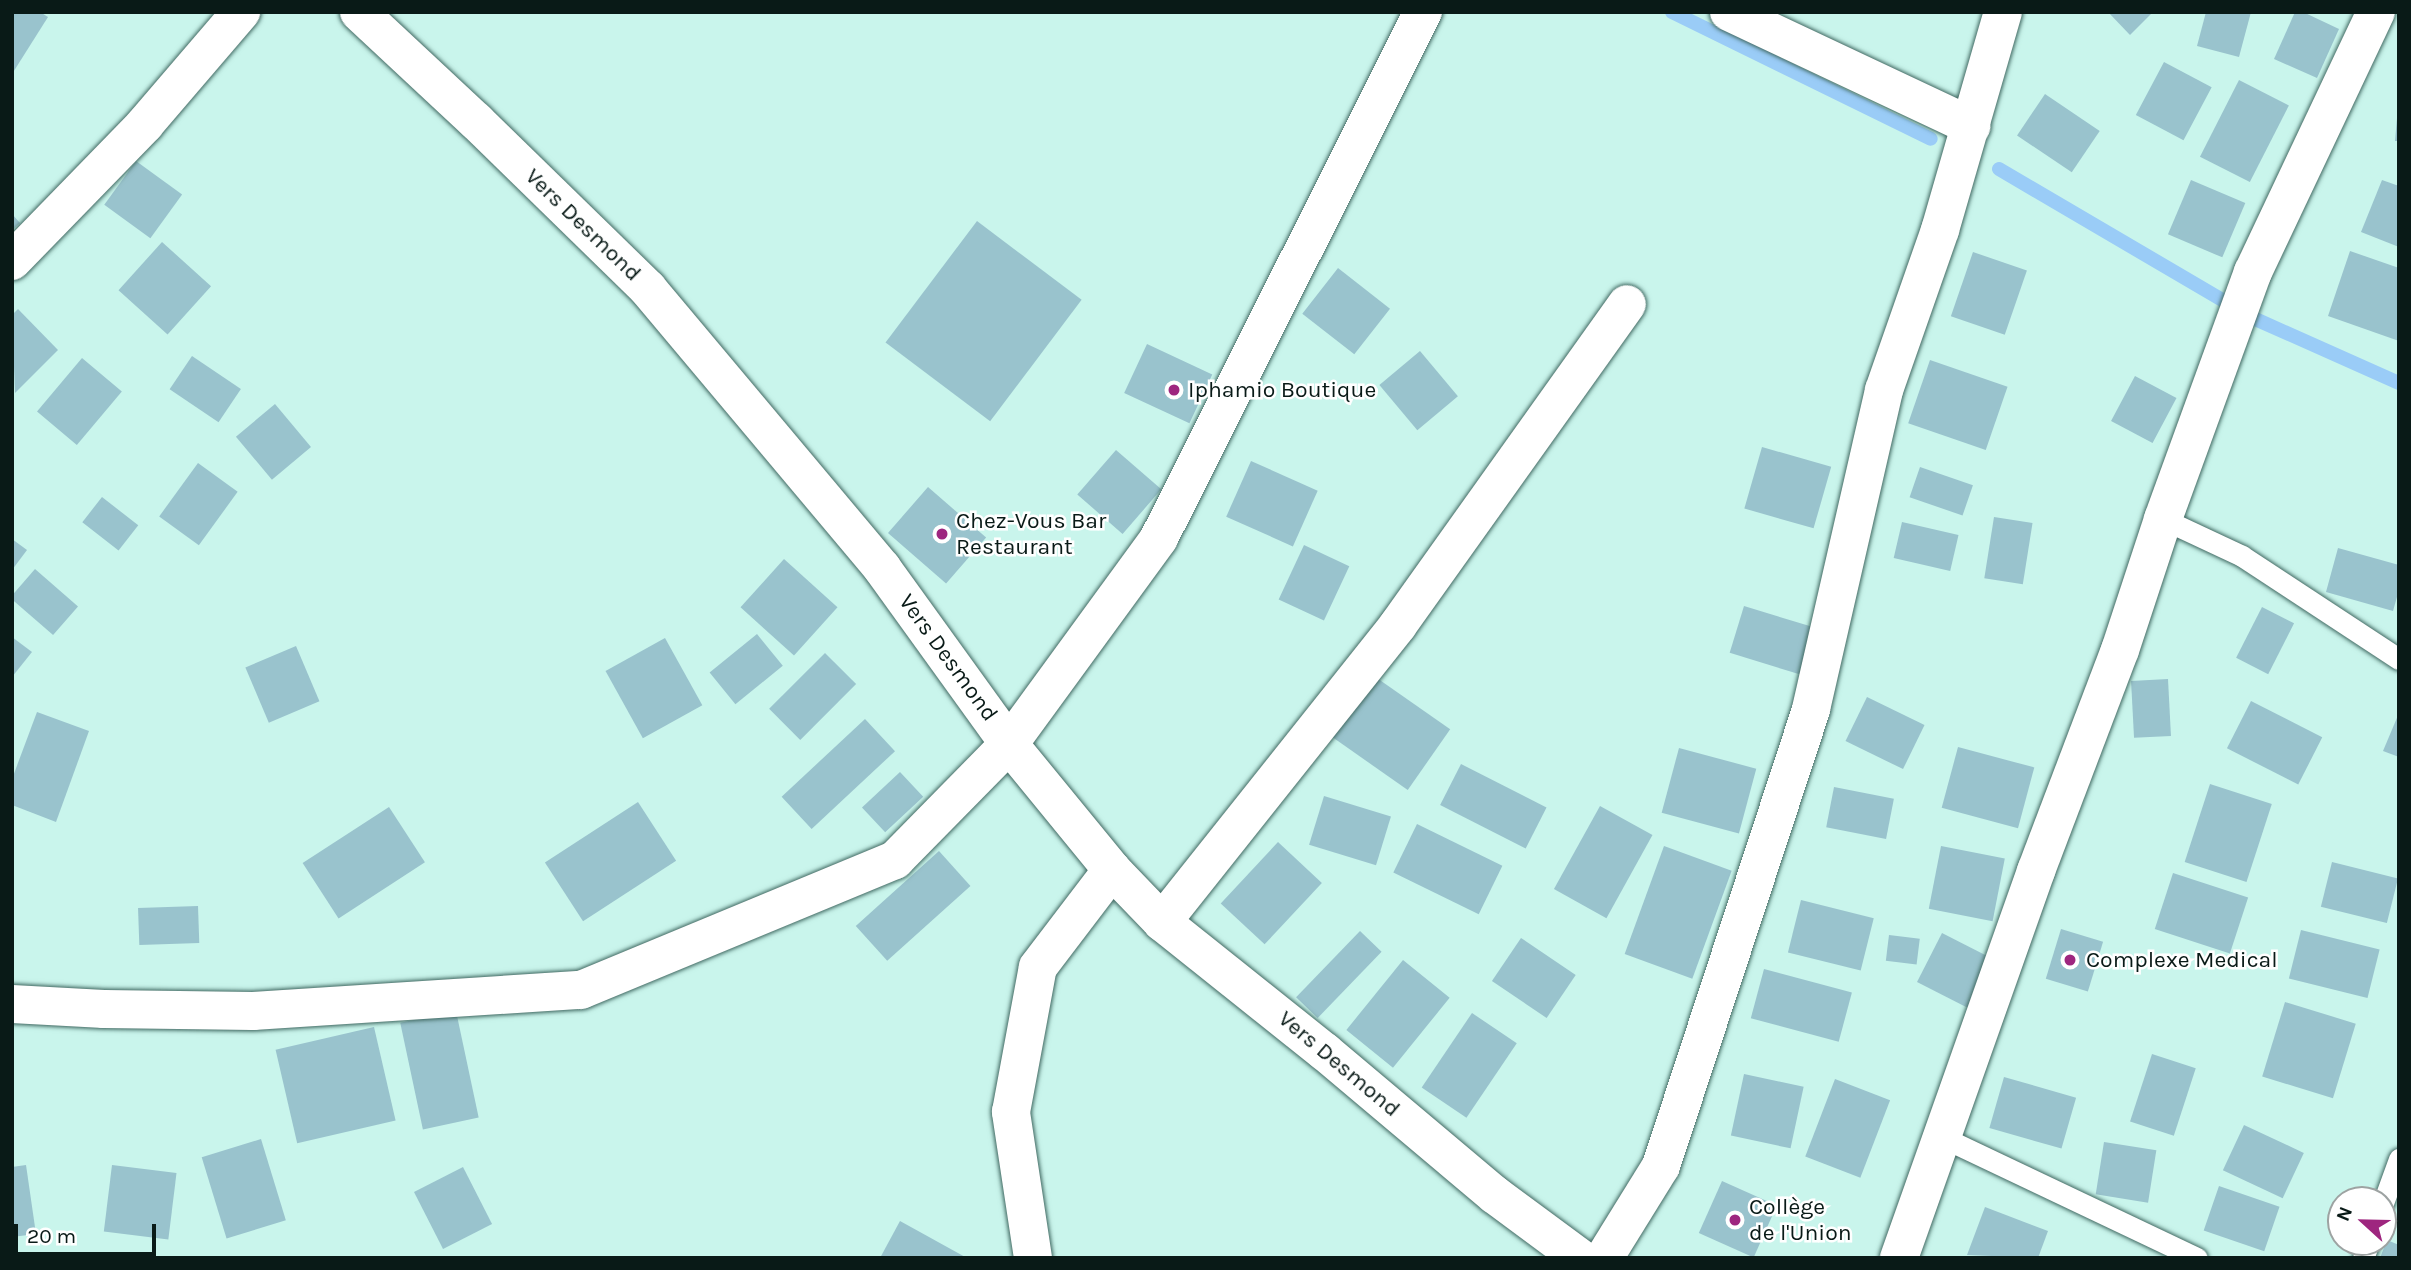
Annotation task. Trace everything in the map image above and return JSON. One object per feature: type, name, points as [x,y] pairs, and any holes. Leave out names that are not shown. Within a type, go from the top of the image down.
[{"type":"street","points":[[12,261],[145,124],[241,12]]},
{"type":"street","name":"Vers Desmond","points":[[359,12],[476,121],[648,289],[882,568],[1009,744],[1112,870],[1162,922],[1325,1052],[1495,1195],[1580,1258]]},
{"type":"street","points":[[12,1004],[104,1009],[253,1011],[581,989],[895,860],[1009,744],[1159,538],[1423,12]]},
{"type":"street","points":[[1729,12],[1971,126]]},
{"type":"street","points":[[1604,1258],[1661,1166],[1811,709],[1884,390],[1940,230],[2003,12]]},
{"type":"street","points":[[1899,1258],[2036,871],[2120,650],[2163,519],[2248,287],[2376,12]]},
{"type":"street","points":[[1162,922],[1398,625],[1627,304]]},
{"type":"street","points":[[1033,1258],[1011,1112],[1038,967],[1112,870]]},
{"type":"lane","points":[[2163,519],[2242,556],[2399,659]]},
{"type":"lane","points":[[1942,1138],[2197,1258]]},
{"type":"lane","points":[[2389,1186],[2399,1159]]},
{"type":"building","points":[[12,12],[40,12],[48,17],[12,74]]},
{"type":"building","points":[[2108,12],[2153,12],[2130,35]]},
{"type":"building","points":[[2206,12],[2251,12],[2239,57],[2197,46]]},
{"type":"building","points":[[2295,12],[2303,12],[2339,29],[2317,78],[2274,59]]},
{"type":"building","points":[[2164,62],[2212,87],[2184,140],[2136,115]]},
{"type":"building","points":[[2239,80],[2289,105],[2250,182],[2200,157]]},
{"type":"building","points":[[2045,94],[2100,131],[2072,172],[2017,135]]},
{"type":"building","points":[[2397,118],[2399,141],[2395,141]]},
{"type":"building","points":[[136,161],[182,195],[150,238],[104,205]]},
{"type":"building","points":[[2191,180],[2245,203],[2222,257],[2168,234]]},
{"type":"building","points":[[2382,180],[2399,186],[2399,247],[2361,232]]},
{"type":"building","points":[[12,214],[20,223],[12,230]]},
{"type":"building","points":[[977,221],[1082,300],[990,421],[886,342]]},
{"type":"building","points":[[162,242],[211,286],[168,334],[119,290]]},
{"type":"building","points":[[2350,251],[2399,268],[2399,341],[2328,316]]},
{"type":"building","points":[[1973,252],[2027,271],[2005,335],[1951,316]]},
{"type":"building","points":[[1338,268],[1390,309],[1354,354],[1302,314]]},
{"type":"building","points":[[18,309],[58,350],[15,393],[12,315]]},
{"type":"building","points":[[1147,344],[1212,374],[1189,423],[1124,393]]},
{"type":"building","points":[[1420,351],[1458,396],[1417,430],[1379,385]]},
{"type":"building","points":[[192,356],[241,389],[219,422],[170,389]]},
{"type":"building","points":[[82,358],[122,391],[77,445],[37,412]]},
{"type":"building","points":[[1930,360],[2008,387],[1986,450],[1908,423]]},
{"type":"building","points":[[2135,376],[2176,398],[2153,443],[2111,421]]},
{"type":"building","points":[[275,404],[311,447],[272,480],[236,437]]},
{"type":"building","points":[[1762,447],[1831,467],[1814,528],[1744,509]]},
{"type":"building","points":[[1116,450],[1161,489],[1123,534],[1077,495]]},
{"type":"building","points":[[1251,461],[1318,491],[1293,546],[1226,517]]},
{"type":"building","points":[[198,463],[238,492],[199,545],[159,516]]},
{"type":"building","points":[[1920,467],[1973,485],[1963,515],[1910,497]]},
{"type":"building","points":[[928,487],[986,538],[946,584],[888,533]]},
{"type":"building","points":[[102,497],[138,525],[119,551],[82,522]]},
{"type":"building","points":[[1994,517],[2033,523],[2023,584],[1984,578]]},
{"type":"building","points":[[1902,522],[1959,535],[1950,571],[1894,558]]},
{"type":"building","points":[[12,539],[27,550],[12,570]]},
{"type":"building","points":[[1304,545],[1349,566],[1324,621],[1279,599]]},
{"type":"building","points":[[2338,548],[2399,565],[2399,590],[2393,611],[2326,592]]},
{"type":"building","points":[[784,559],[838,607],[794,655],[741,607]]},
{"type":"building","points":[[35,569],[78,606],[53,635],[12,599],[12,595]]},
{"type":"building","points":[[1744,606],[1814,627],[1799,674],[1730,653]]},
{"type":"building","points":[[2262,607],[2294,623],[2268,674],[2236,658]]},
{"type":"building","points":[[757,634],[783,666],[735,704],[710,672]]},
{"type":"building","points":[[12,637],[32,652],[12,677]]},
{"type":"building","points":[[665,638],[702,705],[643,738],[606,671]]},
{"type":"building","points":[[296,646],[319,701],[269,723],[245,667]]},
{"type":"building","points":[[825,653],[856,684],[800,740],[769,709]]},
{"type":"building","points":[[1374,676],[1450,729],[1408,790],[1332,737]]},
{"type":"building","points":[[2168,679],[2171,736],[2134,738],[2131,681]]},
{"type":"building","points":[[1867,697],[1925,725],[1903,769],[1846,741]]},
{"type":"building","points":[[2251,701],[2322,737],[2298,785],[2227,748]]},
{"type":"building","points":[[37,712],[89,731],[56,822],[12,805],[12,779]]},
{"type":"building","points":[[2399,713],[2399,757],[2383,751]]},
{"type":"building","points":[[865,719],[895,751],[812,829],[782,797]]},
{"type":"building","points":[[1958,747],[2034,767],[2018,828],[1942,808]]},
{"type":"building","points":[[1679,748],[1756,769],[1739,833],[1662,813]]},
{"type":"building","points":[[1461,764],[1547,808],[1526,849],[1440,805]]},
{"type":"building","points":[[900,772],[923,797],[885,832],[862,807]]},
{"type":"building","points":[[2210,784],[2272,804],[2246,882],[2185,862]]},
{"type":"building","points":[[1834,787],[1894,799],[1886,839],[1826,827]]},
{"type":"building","points":[[1324,796],[1391,816],[1376,865],[1309,845]]},
{"type":"building","points":[[638,802],[676,861],[583,921],[545,862]]},
{"type":"building","points":[[1600,806],[1652,835],[1606,918],[1554,889]]},
{"type":"building","points":[[389,807],[425,862],[339,918],[303,863]]},
{"type":"building","points":[[1417,824],[1502,866],[1479,914],[1393,873]]},
{"type":"building","points":[[1278,842],[1322,883],[1265,944],[1221,903]]},
{"type":"building","points":[[1664,846],[1732,871],[1692,979],[1625,954]]},
{"type":"building","points":[[1941,846],[2005,858],[1993,921],[1929,909]]},
{"type":"building","points":[[939,851],[970,886],[887,961],[856,926]]},
{"type":"building","points":[[2332,862],[2398,878],[2387,923],[2321,907]]},
{"type":"building","points":[[2173,873],[2248,897],[2230,954],[2155,929]]},
{"type":"building","points":[[1801,900],[1874,918],[1861,971],[1788,952]]},
{"type":"building","points":[[198,906],[199,943],[139,945],[138,908]]},
{"type":"building","points":[[2061,929],[2103,942],[2088,992],[2046,979]]},
{"type":"building","points":[[2301,930],[2380,950],[2367,998],[2289,979]]},
{"type":"building","points":[[1360,931],[1382,952],[1318,1018],[1296,997]]},
{"type":"building","points":[[1942,933],[1995,960],[1970,1009],[1917,982]]},
{"type":"building","points":[[1889,935],[1920,939],[1917,965],[1886,961]]},
{"type":"building","points":[[1521,938],[1576,975],[1547,1018],[1492,981]]},
{"type":"building","points":[[1403,960],[1450,998],[1393,1068],[1346,1030]]},
{"type":"building","points":[[1764,969],[1852,993],[1839,1042],[1751,1018]]},
{"type":"building","points":[[2285,1002],[2356,1024],[2333,1098],[2262,1077]]},
{"type":"building","points":[[456,1011],[479,1118],[423,1129],[400,1023]]},
{"type":"building","points":[[1472,1013],[1517,1043],[1466,1118],[1422,1088]]},
{"type":"building","points":[[374,1027],[396,1121],[297,1143],[276,1050]]},
{"type":"building","points":[[2152,1054],[2196,1068],[2174,1136],[2130,1122]]},
{"type":"building","points":[[1744,1074],[1804,1087],[1791,1148],[1731,1136]]},
{"type":"building","points":[[2004,1077],[2076,1098],[2061,1149],[1989,1128]]},
{"type":"building","points":[[1835,1079],[1890,1100],[1860,1178],[1805,1156]]},
{"type":"building","points":[[2244,1125],[2304,1153],[2283,1198],[2223,1170]]},
{"type":"building","points":[[261,1139],[286,1220],[227,1238],[202,1157]]},
{"type":"building","points":[[2104,1142],[2156,1150],[2148,1203],[2096,1194]]},
{"type":"building","points":[[26,1165],[36,1234],[12,1237],[12,1167]]},
{"type":"building","points":[[112,1165],[177,1173],[168,1239],[104,1232]]},
{"type":"building","points":[[463,1167],[492,1224],[443,1249],[414,1192]]},
{"type":"building","points":[[1722,1181],[1777,1205],[1754,1257],[1699,1233]]},
{"type":"building","points":[[2219,1186],[2280,1207],[2264,1251],[2204,1230]]},
{"type":"building","points":[[1985,1207],[2048,1231],[2038,1258],[1967,1255]]},
{"type":"building","points":[[900,1221],[967,1258],[880,1258]]},
{"type":"building","points":[[2397,1244],[2399,1245],[2399,1258],[2380,1258],[2397,1256]]},
{"type":"waterway","points":[[1672,12],[1931,139]]},
{"type":"waterway","points":[[1999,169],[2253,318],[2399,383]]},
{"type":"place","name":"Iphamio Boutique","points":[[1174,390]]},
{"type":"place","name":"Chez-Vous Bar Restaurant","points":[[942,534]]},
{"type":"place","name":"Complexe Medical","points":[[2070,960]]},
{"type":"place","name":"Collège de l'Union","points":[[1735,1220]]}]
